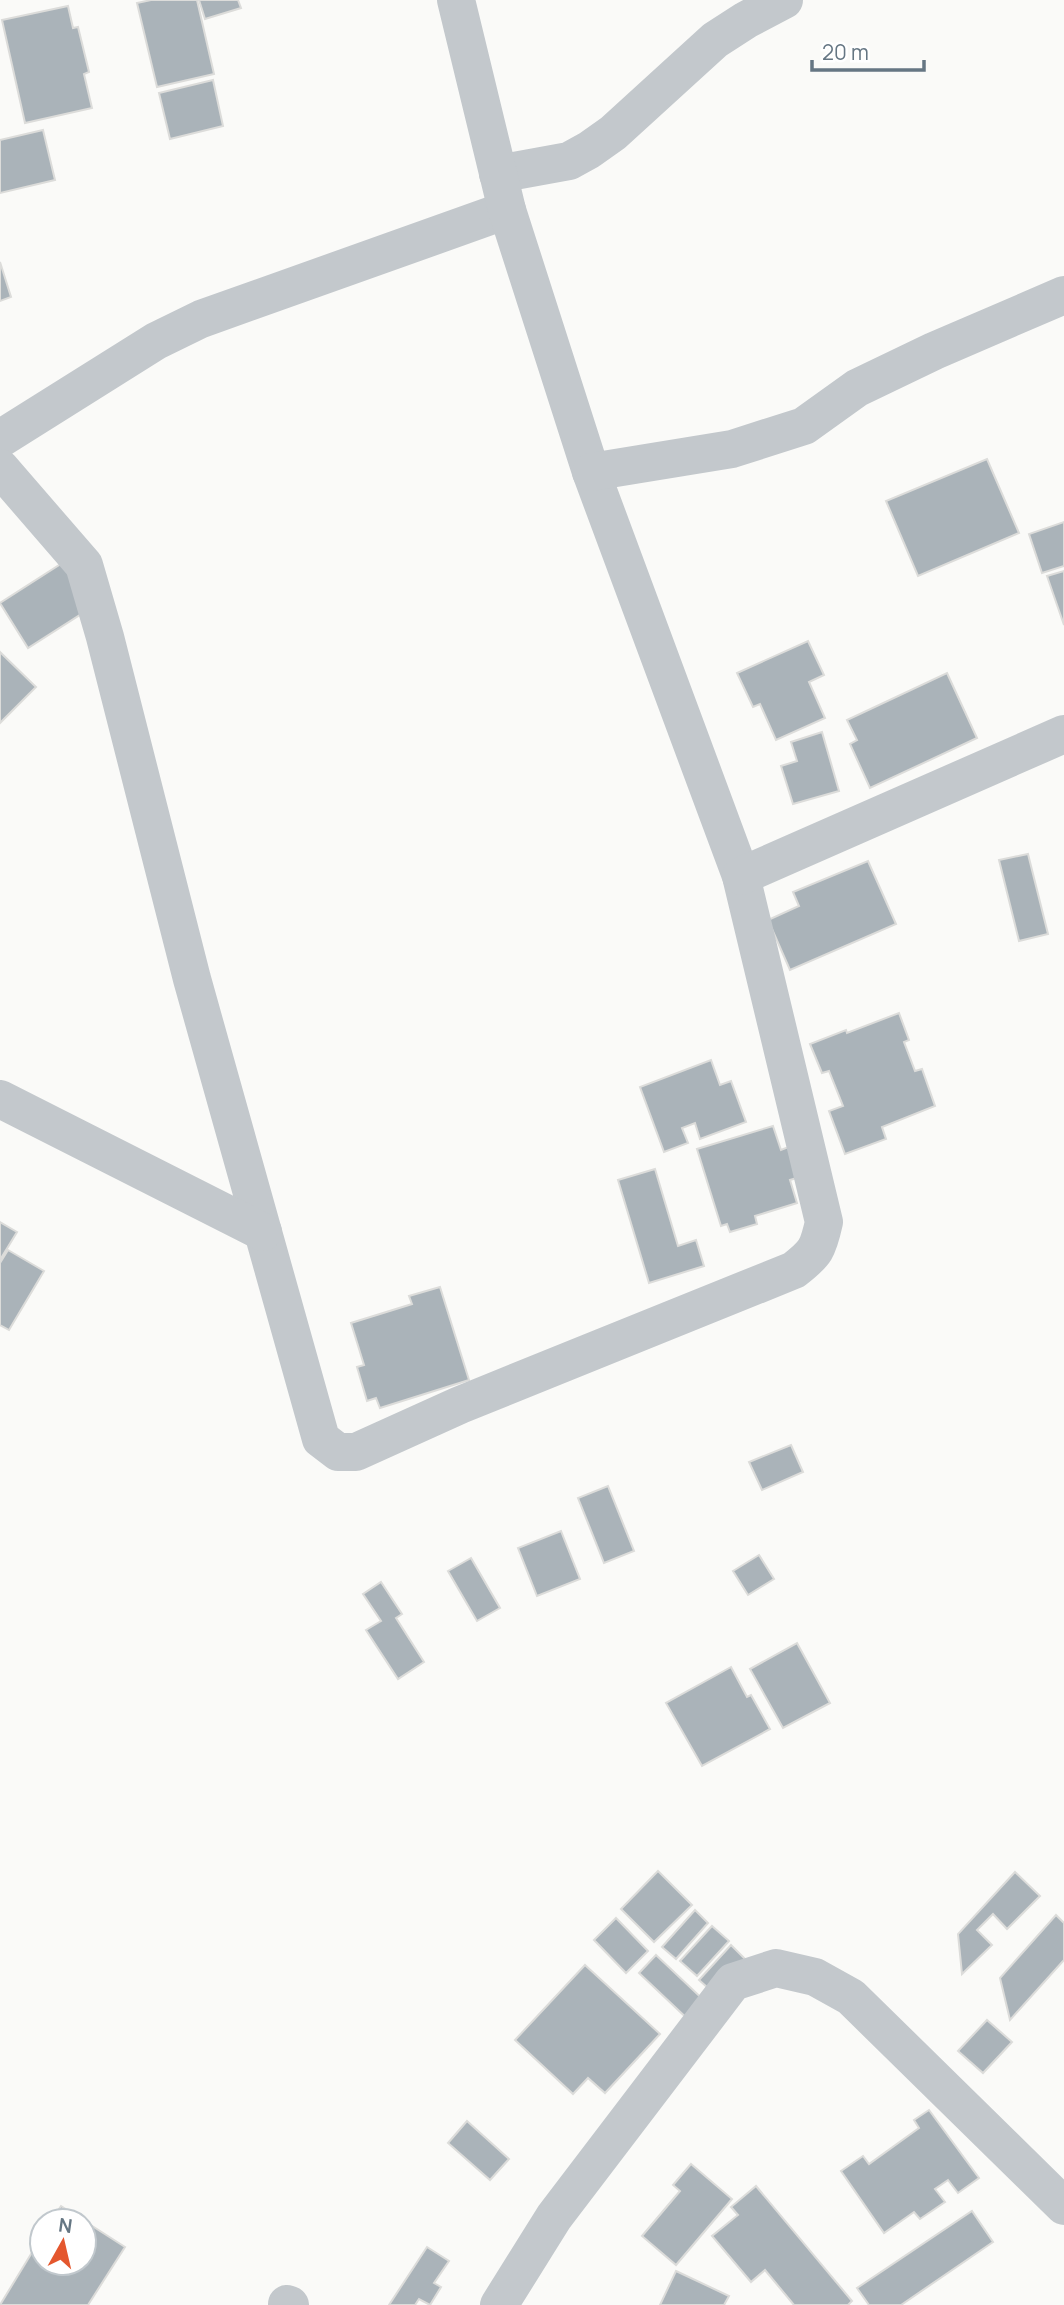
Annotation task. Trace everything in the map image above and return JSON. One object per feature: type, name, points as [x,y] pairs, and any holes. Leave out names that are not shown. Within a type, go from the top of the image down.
[{"type":"street","points":[[0,468],[84,565],[105,637],[192,979],[321,1439],[338,1451],[356,1452],[460,1405],[794,1270],[810,1258],[818,1246],[824,1222],[741,876],[591,472],[502,192],[456,0]]},
{"type":"street","points":[[0,439],[156,341],[201,319],[502,192],[589,150],[613,133],[715,40],[784,0]]},
{"type":"street","points":[[591,472],[732,449],[804,426],[857,388],[934,351],[1064,295]]},
{"type":"street","points":[[741,876],[1064,734]]},
{"type":"street","points":[[0,1099],[263,1232]]},
{"type":"street","points":[[499,2305],[554,2217],[733,1982],[776,1968],[815,1977],[851,1997],[1064,2206]]},
{"type":"building","points":[[151,0],[197,0],[214,74],[157,87],[137,3]]},
{"type":"building","points":[[199,0],[238,0],[241,8],[205,19]]},
{"type":"building","points":[[68,6],[73,28],[78,27],[89,72],[84,74],[92,108],[25,123],[2,20]]},
{"type":"building","points":[[213,80],[223,126],[170,139],[159,93]]},
{"type":"building","points":[[43,130],[55,180],[0,193],[0,140]]},
{"type":"building","points":[[0,262],[11,297],[0,301]]},
{"type":"building","points":[[987,459],[1019,533],[918,576],[886,501]]},
{"type":"building","points":[[1064,522],[1064,566],[1042,573],[1029,534]]},
{"type":"building","points":[[67,560],[89,609],[28,648],[0,603]]},
{"type":"building","points":[[1064,571],[1064,625],[1047,576]]},
{"type":"building","points":[[808,641],[824,675],[809,682],[825,718],[776,740],[760,704],[753,707],[737,673]]},
{"type":"building","points":[[0,652],[36,687],[0,723]]},
{"type":"building","points":[[947,673],[977,738],[870,788],[850,744],[857,740],[847,720]]},
{"type":"building","points":[[822,732],[839,791],[793,804],[781,766],[797,761],[791,742]]},
{"type":"building","points":[[1028,854],[1048,934],[1019,941],[999,860]]},
{"type":"building","points":[[868,861],[896,924],[790,970],[768,920],[799,906],[793,892]]},
{"type":"building","points":[[899,1013],[909,1040],[904,1042],[915,1071],[922,1069],[935,1106],[882,1127],[886,1139],[845,1154],[829,1111],[843,1106],[829,1071],[822,1073],[810,1044]]},
{"type":"building","points":[[711,1060],[720,1085],[731,1081],[746,1122],[700,1139],[695,1123],[682,1128],[688,1143],[664,1152],[640,1087]]},
{"type":"building","points":[[773,1126],[781,1150],[791,1146],[800,1177],[790,1180],[797,1203],[755,1216],[757,1224],[730,1232],[727,1224],[721,1226],[697,1149]]},
{"type":"building","points":[[655,1169],[678,1246],[696,1240],[704,1266],[649,1283],[618,1180]]},
{"type":"building","points":[[0,1222],[17,1232],[0,1260]]},
{"type":"building","points":[[8,1250],[44,1271],[9,1330],[0,1325],[0,1263]]},
{"type":"building","points":[[440,1287],[469,1380],[380,1408],[376,1398],[367,1401],[357,1367],[364,1365],[351,1323],[412,1304],[409,1296]]},
{"type":"building","points":[[791,1445],[803,1472],[762,1490],[749,1462]]},
{"type":"building","points":[[608,1486],[634,1551],[604,1563],[578,1498]]},
{"type":"building","points":[[561,1531],[580,1579],[537,1596],[518,1548]]},
{"type":"building","points":[[759,1555],[774,1579],[748,1595],[733,1571]]},
{"type":"building","points":[[471,1558],[500,1608],[477,1621],[448,1571]]},
{"type":"building","points":[[381,1582],[402,1614],[396,1618],[424,1662],[398,1679],[366,1630],[381,1621],[363,1594]]},
{"type":"building","points":[[797,1643],[830,1703],[783,1728],[750,1669]]},
{"type":"building","points":[[731,1667],[747,1697],[751,1695],[770,1729],[702,1766],[666,1703]]},
{"type":"building","points":[[658,1871],[692,1905],[654,1942],[621,1909]]},
{"type":"building","points":[[1015,1872],[1040,1896],[1007,1929],[993,1914],[977,1930],[992,1945],[962,1974],[958,1934]]},
{"type":"building","points":[[695,1910],[708,1923],[676,1959],[662,1947]]},
{"type":"building","points":[[1056,1915],[1064,1923],[1064,1960],[1010,2020],[1000,1978]]},
{"type":"building","points":[[616,1918],[648,1951],[626,1973],[594,1940]]},
{"type":"building","points":[[712,1926],[729,1941],[697,1976],[680,1961]]},
{"type":"building","points":[[731,1945],[748,1962],[716,1995],[699,1980]]},
{"type":"building","points":[[656,1955],[710,2006],[693,2024],[639,1973]]},
{"type":"building","points":[[585,1965],[660,2034],[605,2093],[588,2078],[573,2094],[515,2040]]},
{"type":"building","points":[[987,2020],[1012,2042],[983,2073],[958,2051]]},
{"type":"building","points":[[929,2110],[979,2178],[958,2193],[948,2180],[935,2189],[945,2202],[920,2219],[914,2212],[884,2233],[841,2171],[863,2156],[869,2164],[919,2128],[914,2120]]},
{"type":"building","points":[[467,2121],[509,2159],[490,2180],[448,2143]]},
{"type":"building","points":[[691,2164],[732,2199],[676,2265],[642,2236],[680,2191],[673,2185]]},
{"type":"building","points":[[756,2186],[852,2301],[848,2305],[794,2305],[765,2270],[751,2282],[712,2236],[738,2215],[731,2207]]},
{"type":"building","points":[[972,2211],[993,2242],[901,2305],[869,2305],[857,2288]]},
{"type":"building","points":[[98,2230],[125,2247],[88,2305],[0,2305],[28,2259],[28,2277],[98,2277]]},
{"type":"building","points":[[427,2247],[449,2261],[434,2283],[441,2287],[430,2305],[419,2299],[415,2305],[389,2305]]},
{"type":"building","points":[[676,2271],[729,2296],[724,2305],[660,2305]]}]
